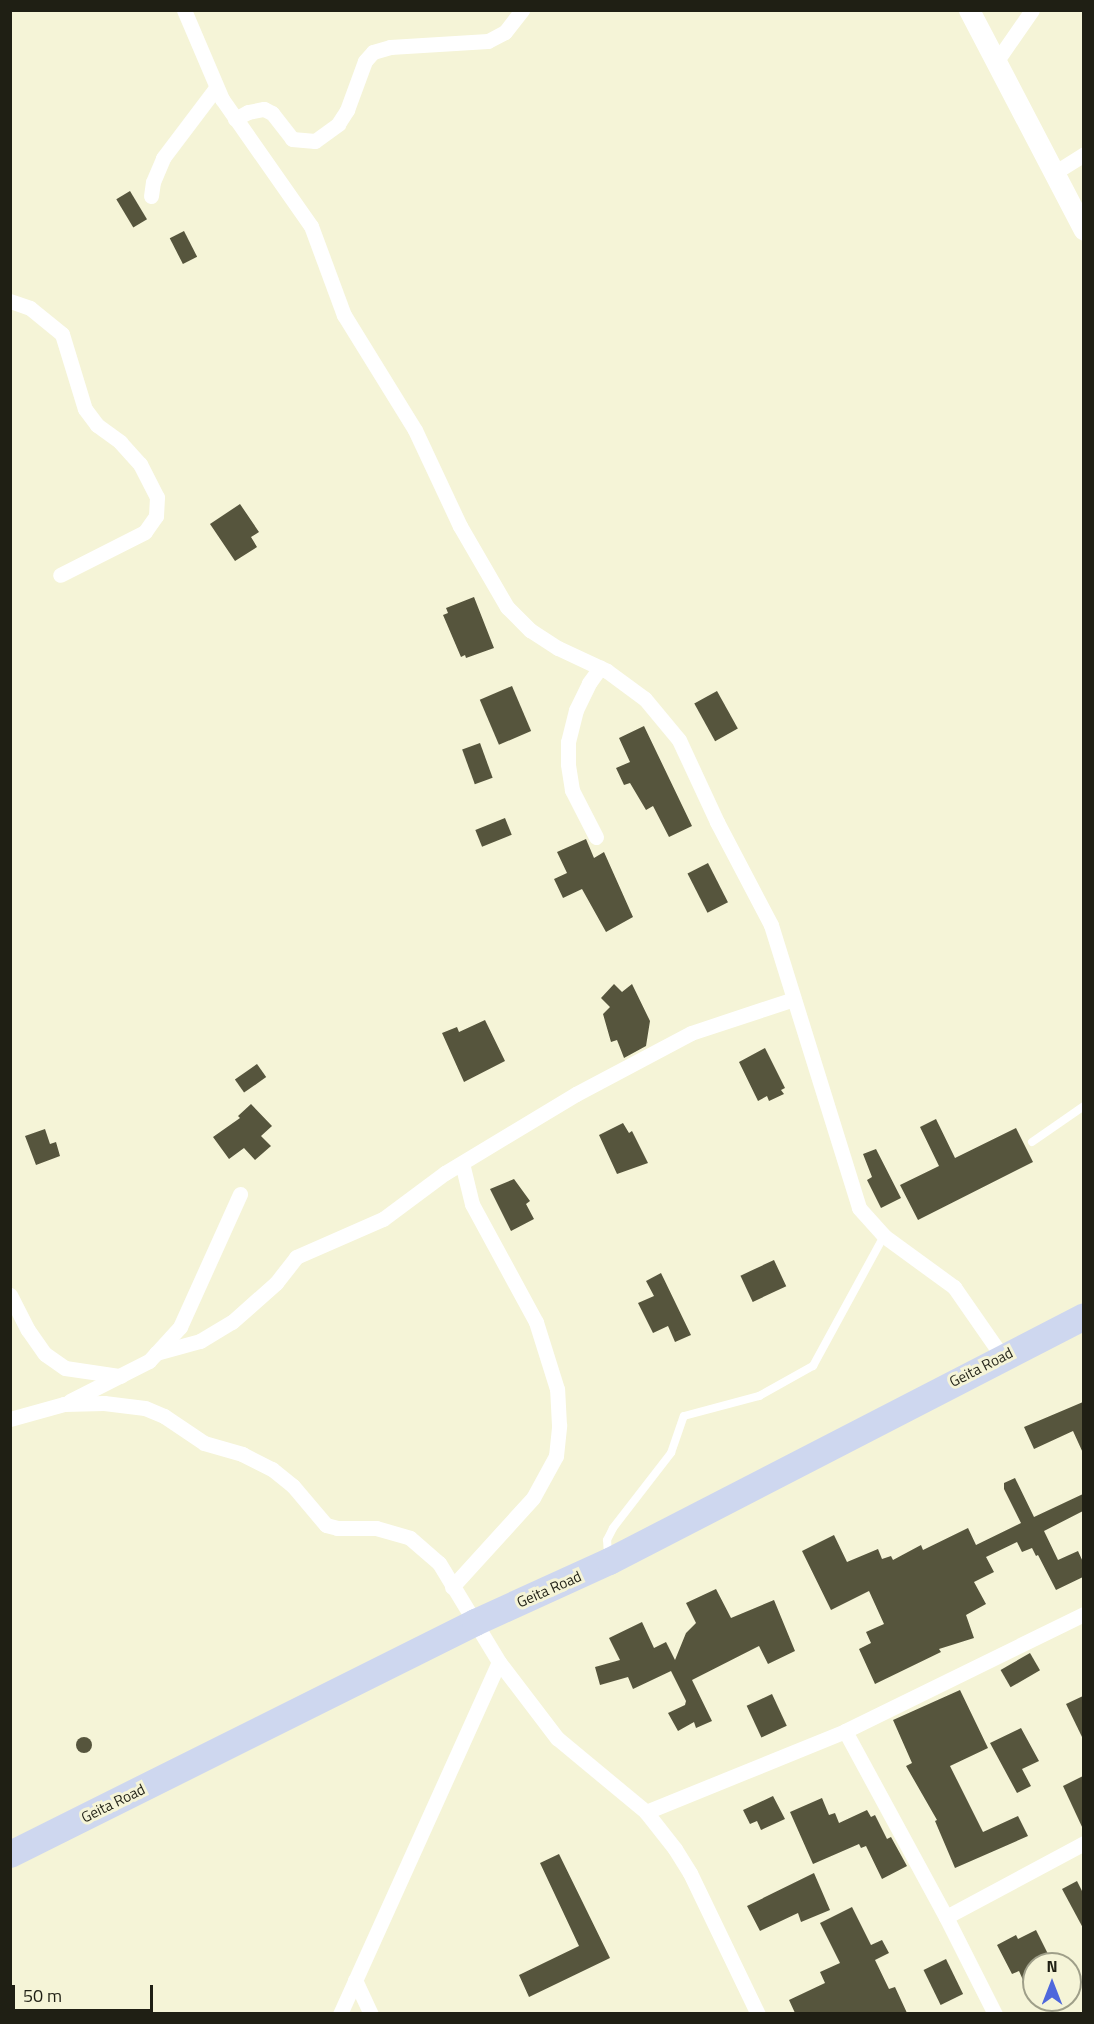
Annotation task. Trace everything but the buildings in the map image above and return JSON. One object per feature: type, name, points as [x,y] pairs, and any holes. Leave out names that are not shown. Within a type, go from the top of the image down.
[{"type":"highway","name":"Geita Road","points":[[10,1854],[475,1622],[609,1562],[1002,1356],[1082,1320]]},
{"type":"street","points":[[184,10],[216,88],[235,119],[311,226],[344,315],[415,430],[460,526],[507,607],[530,630],[558,648],[600,668],[645,699],[679,740],[717,822],[771,925],[853,1195],[868,1221],[884,1236],[954,1287],[1002,1356]]},
{"type":"street","points":[[235,119],[248,112],[264,110],[272,114],[292,139],[315,141],[333,129],[347,110],[365,61],[373,52],[390,47],[488,40],[505,32],[522,10]]},
{"type":"street","points":[[969,10],[1083,230]]},
{"type":"street","points":[[996,62],[1032,10]]},
{"type":"street","points":[[151,196],[155,176],[171,145],[216,88]]},
{"type":"street","points":[[1054,173],[1083,154]]},
{"type":"street","points":[[10,301],[30,308],[62,334],[85,409],[97,425],[120,442],[140,464],[157,497],[156,516],[145,532],[60,576]]},
{"type":"street","points":[[596,837],[572,790],[568,764],[568,742],[576,710],[589,682],[600,668]]},
{"type":"street","points":[[156,1353],[200,1341],[232,1322],[276,1283],[296,1257],[383,1219],[462,1163],[576,1094],[683,1037],[794,999]]},
{"type":"street","points":[[452,1587],[533,1498],[556,1456],[559,1425],[557,1389],[536,1322],[472,1204],[462,1163]]},
{"type":"street","points":[[10,1419],[64,1404],[149,1361],[180,1327],[240,1194]]},
{"type":"street","points":[[10,1295],[28,1330],[45,1354],[65,1368],[120,1376]]},
{"type":"street","points":[[64,1404],[104,1403],[145,1408],[164,1416],[204,1443],[243,1454],[272,1469],[293,1486],[326,1524],[337,1528],[376,1528],[410,1538],[439,1563],[499,1662],[557,1738],[646,1812],[690,1873],[758,2013]]},
{"type":"street","points":[[646,1812],[845,1731],[1083,1614]]},
{"type":"street","points":[[340,2013],[499,1662]]},
{"type":"street","points":[[845,1731],[946,1917],[995,2013]]},
{"type":"street","points":[[946,1917],[1083,1843]]},
{"type":"street","points":[[355,1980],[371,2013]]},
{"type":"lane","points":[[1032,1142],[1083,1106]]},
{"type":"lane","points":[[609,1562],[607,1540],[613,1528],[671,1454],[684,1416],[759,1396],[813,1366],[884,1236]]}]
